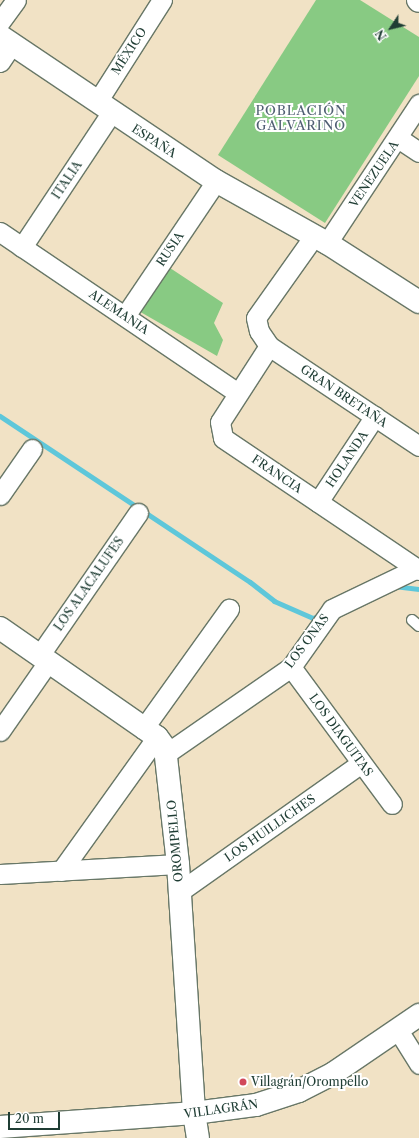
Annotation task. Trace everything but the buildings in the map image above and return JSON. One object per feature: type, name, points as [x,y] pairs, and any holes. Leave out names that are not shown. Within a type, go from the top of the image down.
[{"type":"street","points":[[0,22],[16,0]]},
{"type":"street","name":"MÉXICO","points":[[104,108],[157,2]]},
{"type":"street","points":[[0,62],[6,40]]},
{"type":"street","name":"ESPAÑA","points":[[6,40],[104,108],[216,181],[321,239],[419,302]]},
{"type":"street","name":"VENEZUELA","points":[[269,346],[260,331],[256,318],[321,239],[398,138],[419,104]]},
{"type":"street","name":"ITALIA","points":[[22,247],[104,108]]},
{"type":"street","points":[[398,138],[419,152]]},
{"type":"street","name":"RUSIA","points":[[125,316],[216,181]]},
{"type":"street","name":"ALEMANIA","points":[[0,232],[238,392]]},
{"type":"street","name":"FRANCIA","points":[[269,346],[220,422],[223,438],[417,569]]},
{"type":"street","name":"GRAN BRETAÑA","points":[[269,346],[419,446]]},
{"type":"street","name":"HOLANDA","points":[[318,502],[375,416]]},
{"type":"street","points":[[0,495],[32,449]]},
{"type":"street","name":"LOS ALACALUFES","points":[[0,731],[44,659],[138,513]]},
{"type":"street","name":"LOS ONAS","points":[[156,740],[291,666],[328,614],[417,569]]},
{"type":"street","name":"LOS ONAS","points":[[61,871],[156,740],[229,609]]},
{"type":"street","points":[[0,628],[156,740]]},
{"type":"street","name":"LOS DIAGUITAS","points":[[291,666],[392,804]]},
{"type":"street","name":"OROMPELLO","points":[[156,740],[178,864],[194,1114],[198,1138]]},
{"type":"street","name":"LOS HUILLICHES","points":[[179,892],[361,763]]},
{"type":"street","points":[[0,874],[178,864]]},
{"type":"street","name":"VILLAGRÁN","points":[[0,1127],[194,1114],[256,1105],[299,1091],[334,1072],[419,1015]]},
{"type":"street","points":[[398,1030],[419,1064]]},
{"type":"green space","points":[[316,0],[360,0],[419,37],[419,76],[325,223],[218,155]]},
{"type":"green space","points":[[164,264],[223,303],[214,323],[223,340],[217,356],[137,310]]},
{"type":"waterway","points":[[0,416],[250,582],[274,601],[313,618],[320,615]]},
{"type":"waterway","points":[[394,586],[419,589]]},
{"type":"place","name":"Villagrán/Orompello","points":[[243,1082]]},
{"type":"district","name":"POBLACIÓN GALVARINO","points":[[301,118]]}]
